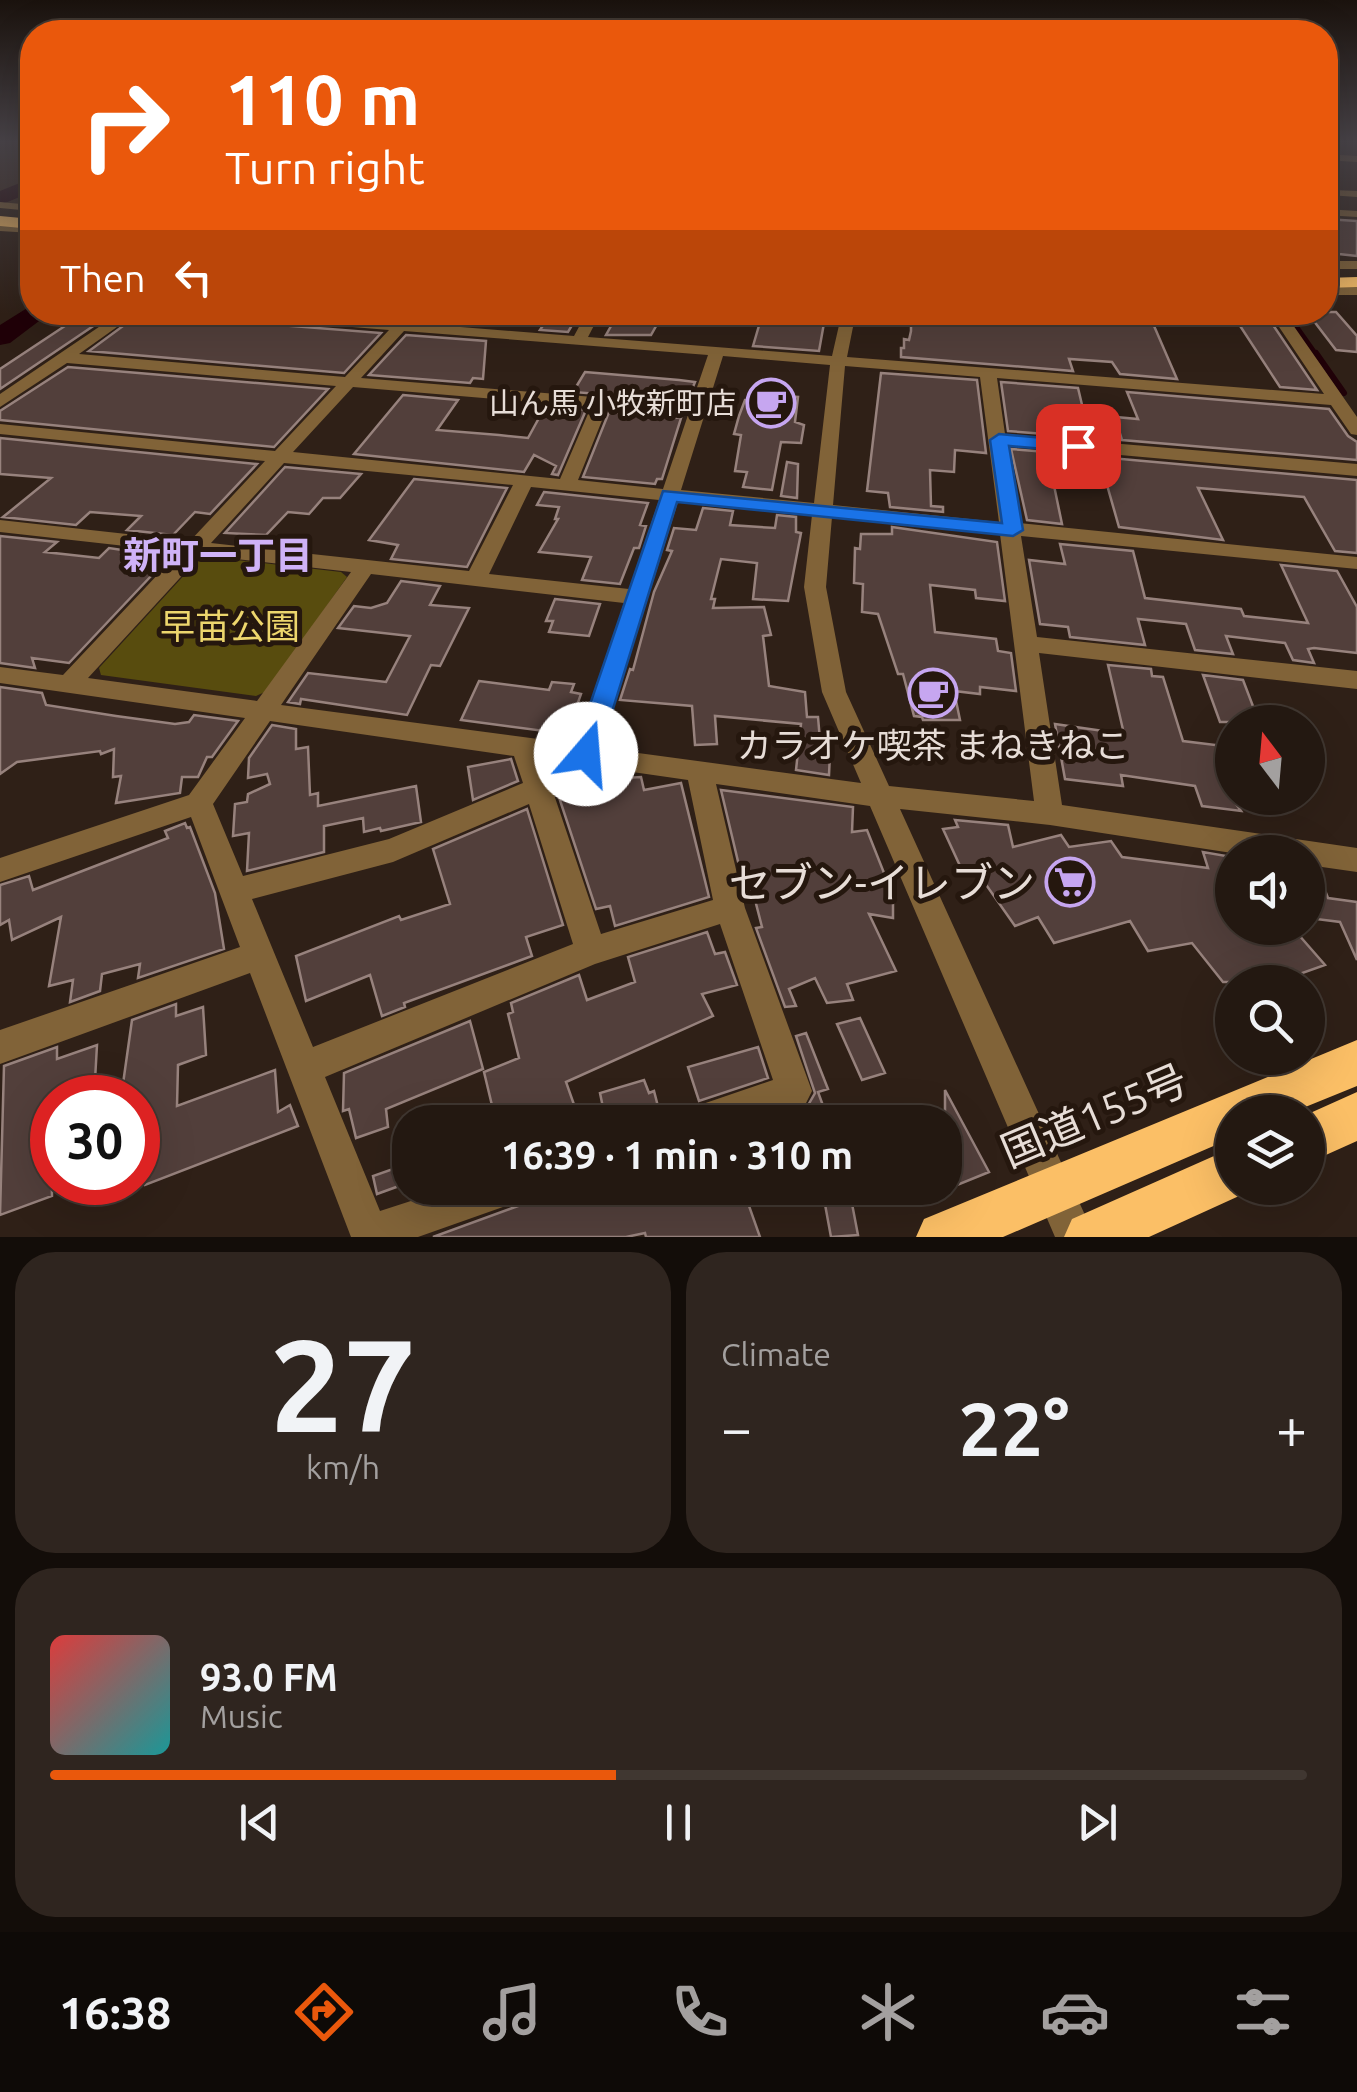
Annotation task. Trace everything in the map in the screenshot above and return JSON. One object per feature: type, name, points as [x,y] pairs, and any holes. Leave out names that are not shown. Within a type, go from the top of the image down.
[{"type":"highway","name":"国道155号","points":[[1278,1095],[1357,1063]]},
{"type":"highway","points":[[1325,1131],[1357,1116]]},
{"type":"highway","name":"国道155号","points":[[942,1237],[1215,1121]]},
{"type":"highway","points":[[1090,1237],[1215,1181]]},
{"type":"street","points":[[0,402],[113,325]]},
{"type":"street","points":[[68,684],[402,325]]},
{"type":"street","points":[[448,325],[578,341],[838,362],[1357,398]]},
{"type":"street","points":[[578,341],[587,325]]},
{"type":"street","points":[[846,325],[838,362],[815,587],[834,692],[1075,1237]]},
{"type":"street","points":[[1285,325],[1357,430]]},
{"type":"street","points":[[586,754],[717,352]]},
{"type":"street","points":[[66,358],[696,411]]},
{"type":"street","points":[[988,374],[1050,814]]},
{"type":"street","points":[[567,485],[602,404]]},
{"type":"street","points":[[0,429],[1357,563]]},
{"type":"street","points":[[999,440],[1357,470]]},
{"type":"street","points":[[475,580],[525,482]]},
{"type":"street","points":[[0,526],[637,597]]},
{"type":"street","points":[[0,870],[200,803],[364,568]]},
{"type":"street","points":[[1028,644],[1357,680]]},
{"type":"street","points":[[0,675],[1215,839]]},
{"type":"street","points":[[524,746],[592,951]]},
{"type":"street","points":[[699,770],[730,908],[794,1091],[752,1105]]},
{"type":"street","points":[[234,891],[394,850],[536,790]]},
{"type":"street","points":[[200,803],[370,1235],[458,1205]]},
{"type":"street","points":[[1325,856],[1357,860]]},
{"type":"street","points":[[304,1068],[592,951],[730,908]]},
{"type":"street","points":[[0,1048],[258,956]]},
{"type":"shaded area","points":[[0,199],[20,199],[20,205],[0,203]]},
{"type":"green space","name":"早苗公園","points":[[199,559],[341,572],[347,577],[267,691],[256,696],[101,675],[99,668]]},
{"type":"building","points":[[1338,220],[1357,221],[1357,256],[1339,254]]},
{"type":"building","points":[[1338,314],[1357,336],[1357,352],[1336,350],[1317,325],[1338,325]]},
{"type":"building","points":[[66,325],[95,325],[0,389],[0,369]]},
{"type":"building","points":[[124,325],[279,325],[381,333],[344,373],[89,351]]},
{"type":"building","points":[[543,325],[572,325],[568,332],[540,330]]},
{"type":"building","points":[[612,325],[657,325],[651,335],[606,335]]},
{"type":"building","points":[[759,325],[824,325],[819,351],[753,346]]},
{"type":"building","points":[[911,325],[1154,325],[1177,379],[1120,374],[1112,362],[1069,359],[1073,371],[901,357],[904,339],[909,340]]},
{"type":"building","points":[[1239,325],[1273,325],[1317,390],[1280,387]]},
{"type":"building","points":[[406,335],[486,341],[483,379],[473,378],[470,383],[369,375]]},
{"type":"building","points":[[68,367],[328,389],[274,447],[0,420],[0,411]]},
{"type":"building","points":[[585,372],[695,382],[687,401],[573,392]]},
{"type":"building","points":[[881,373],[977,380],[986,453],[955,450],[954,472],[930,470],[931,506],[943,507],[943,512],[890,507],[888,493],[867,491]]},
{"type":"building","points":[[1001,382],[1078,388],[1083,409],[1064,407],[1071,436],[1008,431]]},
{"type":"building","points":[[1127,392],[1329,409],[1357,442],[1357,460],[1122,440],[1115,417],[1138,419]]},
{"type":"building","points":[[403,395],[458,400],[437,430],[528,438],[545,407],[586,410],[558,475],[552,474],[556,466],[534,455],[524,472],[354,454]]},
{"type":"building","points":[[763,395],[798,397],[795,422],[804,425],[801,443],[781,442],[772,490],[743,487],[747,472],[735,471],[741,435],[734,434],[739,416],[745,400],[762,401]]},
{"type":"building","points":[[609,412],[681,418],[662,479],[655,484],[583,477]]},
{"type":"building","points":[[0,438],[257,464],[210,514],[195,512],[173,535],[127,530],[141,516],[90,512],[76,525],[3,517],[51,478],[0,474]]},
{"type":"building","points":[[1011,449],[1047,452],[1062,524],[1027,520]]},
{"type":"building","points":[[1099,457],[1357,480],[1357,553],[1335,551],[1304,497],[1198,488],[1223,540],[1119,527]]},
{"type":"building","points":[[787,462],[798,464],[797,498],[781,496]]},
{"type":"building","points":[[285,467],[361,474],[340,498],[323,498],[309,514],[288,512],[266,535],[225,533]]},
{"type":"building","points":[[414,479],[507,488],[467,567],[391,559],[398,545],[369,540]]},
{"type":"building","points":[[544,492],[648,503],[640,525],[646,526],[639,548],[634,548],[620,584],[582,580],[591,557],[539,552],[558,519],[559,507],[537,505]]},
{"type":"building","points":[[703,508],[733,511],[730,525],[775,528],[777,515],[796,517],[796,532],[801,533],[788,601],[753,599],[757,563],[721,559],[711,599],[715,599],[713,608],[764,607],[771,635],[763,636],[769,686],[805,692],[807,717],[818,717],[821,752],[830,753],[829,775],[796,770],[801,724],[715,716],[717,744],[695,745],[692,706],[620,700],[630,669],[633,670],[654,592],[672,551],[667,550],[674,528],[696,530]]},
{"type":"building","points":[[892,527],[997,542],[1005,601],[976,598],[975,590],[930,585],[935,632],[996,639],[998,651],[1011,653],[1016,691],[980,687],[980,694],[954,691],[960,720],[923,720],[914,716],[903,674],[898,674],[878,614],[862,612],[863,584],[854,583],[855,548],[860,549],[861,534],[892,534]]},
{"type":"building","points":[[0,536],[57,542],[45,552],[99,558],[109,548],[169,557],[69,663],[32,658],[35,668],[0,663]]},
{"type":"building","points":[[1060,544],[1133,551],[1145,598],[1241,609],[1244,616],[1308,623],[1281,565],[1337,571],[1357,607],[1357,653],[1308,649],[1314,663],[1293,660],[1285,643],[1226,636],[1233,654],[1195,650],[1186,624],[1138,619],[1145,645],[1070,637],[1068,627],[1040,624],[1029,560],[1065,564]]},
{"type":"building","points":[[401,581],[440,586],[430,605],[469,608],[440,666],[431,665],[407,715],[301,699],[300,704],[288,702],[308,673],[386,682],[410,636],[338,628],[354,606],[371,608],[387,603]]},
{"type":"building","points":[[555,599],[600,604],[589,636],[549,632],[553,621],[546,621]]},
{"type":"building","points":[[1108,665],[1151,669],[1152,676],[1163,677],[1183,741],[1215,745],[1215,808],[1202,806],[1195,786],[1121,775],[1123,786],[1065,779],[1055,724],[1124,734]]},
{"type":"building","points":[[1203,675],[1243,680],[1253,705],[1215,705],[1215,708]]},
{"type":"building","points":[[479,681],[549,690],[552,682],[574,684],[571,692],[581,694],[567,734],[461,720]]},
{"type":"building","points":[[0,687],[42,693],[46,705],[116,716],[175,724],[189,722],[194,715],[238,721],[212,757],[207,757],[198,777],[182,777],[180,793],[116,803],[121,776],[113,777],[114,749],[101,754],[100,751],[17,762],[0,774]]},
{"type":"building","points":[[272,725],[296,729],[296,749],[308,747],[310,795],[318,793],[318,806],[416,786],[421,822],[364,832],[363,818],[324,826],[324,852],[247,871],[249,833],[233,836],[235,804],[247,802],[248,794],[270,784],[267,774],[248,778],[249,758]]},
{"type":"building","points":[[511,759],[518,781],[473,800],[468,767]]},
{"type":"building","points":[[548,764],[592,770],[594,779],[619,774],[624,778],[641,777],[644,790],[681,783],[709,897],[615,926],[610,906],[596,909]]},
{"type":"building","points":[[721,790],[853,807],[852,832],[867,830],[888,892],[893,893],[893,918],[869,914],[896,971],[847,984],[853,1000],[827,1003],[815,978],[789,989],[796,1006],[785,1007],[756,928],[762,927],[754,896],[746,895]]},
{"type":"building","points":[[527,809],[563,925],[526,937],[532,956],[404,1003],[405,1007],[382,1016],[370,975],[306,1001],[296,956],[399,916],[401,920],[450,904],[433,849]]},
{"type":"building","points":[[955,820],[1008,825],[1013,847],[1061,835],[1069,847],[1111,841],[1122,857],[1208,868],[1203,852],[1215,854],[1215,945],[1308,945],[1325,965],[1215,965],[1215,972],[1192,943],[1148,951],[1130,921],[1054,943],[1038,917],[1015,926],[973,866],[961,868],[943,829],[958,827]]},
{"type":"building","points":[[185,823],[190,827],[215,893],[224,949],[138,978],[140,964],[102,974],[100,991],[70,1002],[73,980],[49,986],[61,917],[12,940],[9,920],[0,925],[0,885],[29,876],[33,890],[168,838],[165,831]]},
{"type":"building","points":[[1325,890],[1328,898],[1357,902],[1357,960],[1340,922],[1325,920]]},
{"type":"building","points":[[707,932],[715,954],[725,952],[737,985],[702,994],[713,1016],[566,1082],[574,1105],[492,1105],[484,1072],[519,1058],[508,1014],[513,1012],[511,1003],[579,975],[587,1000],[635,982],[628,957]]},
{"type":"building","points":[[176,1004],[176,1016],[203,1007],[206,1055],[178,1065],[177,1106],[275,1070],[278,1112],[290,1105],[298,1126],[160,1179],[160,1075],[124,1075],[132,1020]]},
{"type":"building","points":[[860,1018],[885,1073],[862,1080],[837,1024]]},
{"type":"building","points":[[470,1021],[483,1069],[392,1105],[386,1109],[388,1127],[356,1138],[349,1109],[343,1111],[344,1073]]},
{"type":"building","points":[[806,1033],[828,1089],[818,1092],[823,1105],[808,1105],[815,1093],[796,1036]]},
{"type":"building","points":[[97,1045],[95,1075],[30,1075],[30,1204],[0,1215],[4,1066],[57,1047],[57,1059]]},
{"type":"building","points":[[758,1047],[768,1078],[699,1101],[688,1067]]},
{"type":"building","points":[[644,1080],[649,1093],[654,1091],[658,1105],[602,1105],[600,1093]]},
{"type":"building","points":[[962,1122],[989,1172],[962,1183]]},
{"type":"building","points":[[392,1169],[392,1189],[377,1194],[373,1176]]},
{"type":"building","points":[[751,1205],[760,1237],[646,1237],[645,1233],[626,1237],[433,1237],[518,1206]]},
{"type":"building","points":[[825,1205],[852,1205],[858,1235],[831,1237]]},
{"type":"waterway","points":[[0,337],[20,324]]},
{"type":"waterway","points":[[1295,325],[1317,356]]},
{"type":"waterway","points":[[1316,353],[1344,393]]},
{"type":"place","name":"山ん馬 小牧新町店","points":[[771,403]]},
{"type":"place","name":"カラオケ喫茶 まねきねこ","points":[[933,693]]},
{"type":"place","name":"セブン-イレブン","points":[[1070,882]]},
{"type":"district","name":"新町一丁目","points":[[218,555]]},
{"type":"route","points":[[586,754],[670,495],[1013,530],[999,440],[1078,446]]}]
